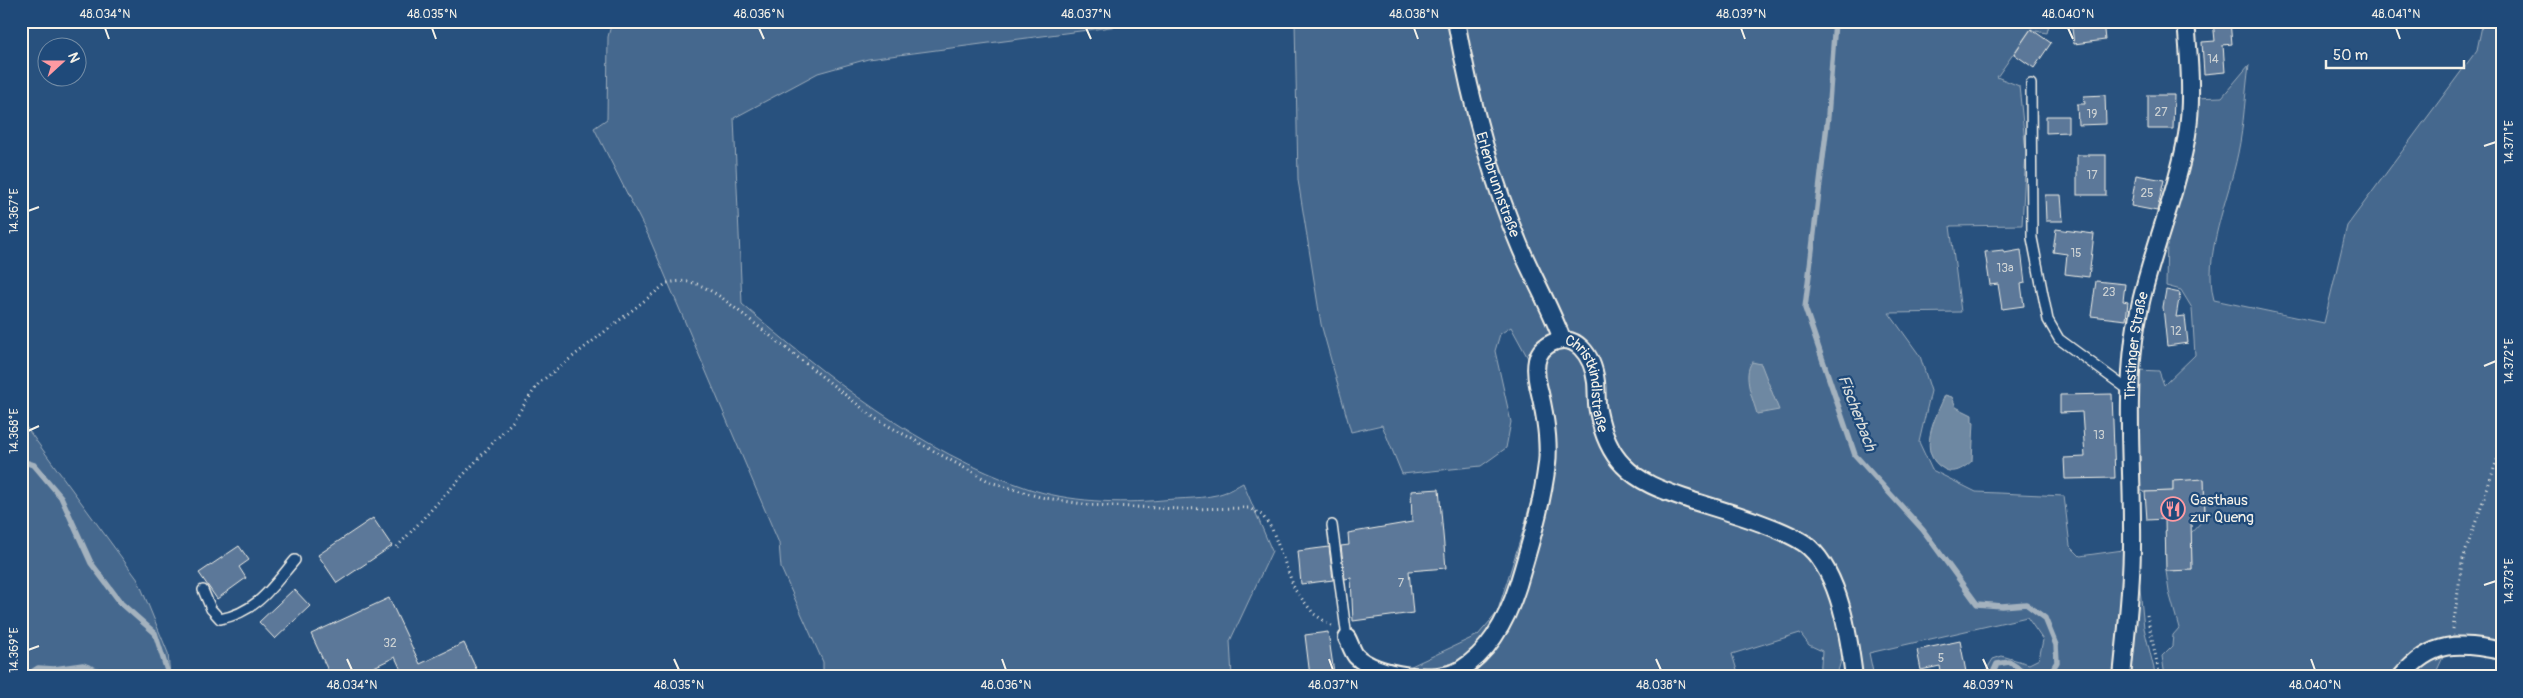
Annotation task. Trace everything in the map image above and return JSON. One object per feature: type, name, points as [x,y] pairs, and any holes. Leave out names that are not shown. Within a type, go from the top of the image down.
[{"type":"street","name":"Erlenbrunnstraße","points":[[1456,21],[1468,86],[1505,209],[1521,250],[1550,308],[1562,339]]},
{"type":"street","name":"Tinstinger Straße","points":[[2122,677],[2132,528],[2130,390],[2134,340],[2142,293],[2188,132],[2190,93],[2186,21]]},
{"type":"street","name":"Christkindlstraße","points":[[1347,638],[1356,656],[1374,667],[1403,677],[1431,676],[1459,671],[1488,645],[1507,617],[1517,589],[1535,526],[1548,462],[1544,409],[1536,375],[1538,354],[1547,345],[1562,339],[1574,341],[1586,352],[1596,379],[1598,411],[1607,442],[1622,464],[1638,479],[1660,490],[1775,530],[1808,546],[1823,566],[1838,595],[1851,650],[1854,677]]},
{"type":"street","points":[[2401,677],[2413,663],[2432,650],[2451,645],[2472,645],[2502,651]]},
{"type":"lane","points":[[2031,84],[2032,238],[2046,313],[2058,339],[2130,390]]},
{"type":"lane","points":[[1332,525],[1347,638]]},
{"type":"lane","points":[[204,590],[211,609],[220,619],[232,617],[253,608],[296,560]]},
{"type":"path","points":[[397,547],[513,421],[539,383],[667,284],[683,280],[698,283],[721,297],[876,419],[990,482],[1040,497],[1089,505],[1190,509],[1249,508],[1262,515],[1272,529],[1295,590],[1314,614],[1347,638]]},
{"type":"path","points":[[2451,645],[2462,562],[2497,460],[2502,406]]},
{"type":"shaded area","points":[[612,21],[1156,21],[868,59],[818,73],[734,118],[742,304],[841,385],[876,410],[950,455],[988,473],[1027,488],[1077,499],[1129,502],[1217,495],[1243,483],[1272,551],[1230,641],[1232,677],[823,677],[823,662],[781,568],[779,543],[648,235],[594,128],[607,119],[608,37]]},
{"type":"shaded area","points":[[1295,21],[2050,21],[2047,33],[2030,30],[1997,77],[2019,86],[2026,152],[2022,225],[1950,226],[1961,312],[1889,313],[1920,356],[1931,391],[1919,442],[1932,470],[1976,492],[2064,496],[2070,546],[2080,556],[2123,550],[2124,588],[2115,677],[2019,677],[2006,672],[1994,677],[1982,677],[1993,659],[2002,656],[2029,664],[2039,659],[2043,640],[2027,617],[1869,653],[1874,677],[1860,677],[1844,652],[1836,677],[1820,677],[1822,651],[1809,645],[1800,633],[1732,654],[1739,677],[1398,677],[1407,668],[1478,635],[1497,613],[1523,531],[1539,469],[1537,419],[1529,380],[1529,360],[1511,327],[1500,334],[1495,351],[1511,422],[1506,448],[1481,466],[1402,474],[1382,425],[1351,432],[1321,324],[1298,180]]},
{"type":"shaded area","points":[[2483,21],[2502,21],[2502,645],[2453,635],[2434,677],[2165,677],[2162,656],[2172,646],[2173,635],[2179,628],[2169,592],[2166,571],[2192,570],[2191,533],[2205,518],[2204,480],[2173,481],[2173,491],[2145,492],[2139,490],[2138,370],[2159,371],[2164,385],[2195,355],[2192,308],[2181,290],[2166,286],[2167,236],[2193,150],[2195,98],[2222,97],[2249,65],[2242,132],[2234,170],[2218,227],[2211,265],[2211,283],[2214,300],[2324,323],[2347,226],[2477,50]]},
{"type":"shaded area","points":[[1752,362],[1761,364],[1779,410],[1757,414],[1748,381],[1749,368]]},
{"type":"shaded area","points":[[1945,395],[1952,397],[1956,407],[1972,415],[1972,422],[1974,422],[1972,461],[1955,471],[1948,471],[1935,462],[1929,444],[1933,424]]},
{"type":"shaded area","points":[[21,420],[138,580],[168,653],[170,677],[21,677]]},
{"type":"shaded area","points":[[2137,559],[2144,628],[2156,677],[2129,677]]},
{"type":"building","points":[[2071,21],[2103,21],[2105,40],[2074,44]]},
{"type":"building","points":[[2213,21],[2230,21],[2232,44],[2223,45],[2225,72],[2204,74],[2202,42],[2215,41]]},
{"type":"building","points":[[2031,29],[2051,43],[2034,68],[2014,54]]},
{"type":"building","points":[[2105,95],[2106,124],[2078,125],[2077,104],[2085,104],[2084,96]]},
{"type":"building","points":[[2148,95],[2174,95],[2173,129],[2148,129]]},
{"type":"building","points":[[2046,116],[2068,116],[2068,132],[2046,133]]},
{"type":"building","points":[[2077,155],[2106,155],[2106,195],[2077,195]]},
{"type":"building","points":[[2136,175],[2164,180],[2157,211],[2131,206]]},
{"type":"building","points":[[2045,195],[2061,195],[2063,221],[2046,221]]},
{"type":"building","points":[[2056,229],[2094,234],[2089,277],[2065,274],[2067,254],[2053,252]]},
{"type":"building","points":[[2003,250],[2004,253],[2021,250],[2025,283],[2021,284],[2024,306],[2002,309],[1998,284],[1990,285],[1985,252]]},
{"type":"building","points":[[2096,281],[2125,284],[2123,301],[2128,302],[2126,320],[2091,316]]},
{"type":"building","points":[[2166,290],[2180,293],[2176,317],[2185,316],[2188,343],[2167,346],[2163,307]]},
{"type":"building","points":[[2112,394],[2115,478],[2065,479],[2064,458],[2085,457],[2082,412],[2060,413],[2060,395]]},
{"type":"building","points":[[2204,479],[2205,518],[2191,518],[2192,570],[2166,571],[2165,519],[2147,520],[2145,492],[2173,491],[2173,481]]},
{"type":"building","points":[[1439,489],[1446,568],[1409,571],[1413,613],[1353,621],[1351,578],[1345,579],[1341,546],[1349,545],[1348,533],[1412,522],[1411,491]]},
{"type":"building","points":[[373,518],[392,546],[337,583],[318,555]]},
{"type":"building","points":[[239,546],[249,560],[239,567],[246,578],[217,599],[199,573]]},
{"type":"building","points":[[1329,547],[1333,580],[1301,584],[1298,551]]},
{"type":"building","points":[[294,589],[310,606],[275,639],[259,622]]},
{"type":"building","points":[[389,598],[420,664],[464,643],[480,677],[392,677],[402,672],[395,657],[353,677],[331,677],[311,634]]},
{"type":"building","points":[[1328,632],[1334,673],[1310,676],[1305,635]]},
{"type":"building","points":[[1960,641],[1967,677],[1942,677],[1940,666],[1921,670],[1917,650]]},
{"type":"waterway","name":"Fischerbach","points":[[1835,21],[1828,116],[1805,308],[1855,455],[1923,530],[1977,604],[2002,606],[2026,604],[2045,618],[2056,645],[2057,662],[2051,672],[2031,676],[2009,662],[1997,664],[1991,677]]},
{"type":"waterway","points":[[21,461],[34,465],[61,497],[91,563],[121,603],[155,633],[169,677]]},
{"type":"waterway","points":[[24,677],[38,668],[54,669],[83,665],[115,677]]},
{"type":"place","name":"Gasthaus zur Queng","points":[[2173,509]]}]
